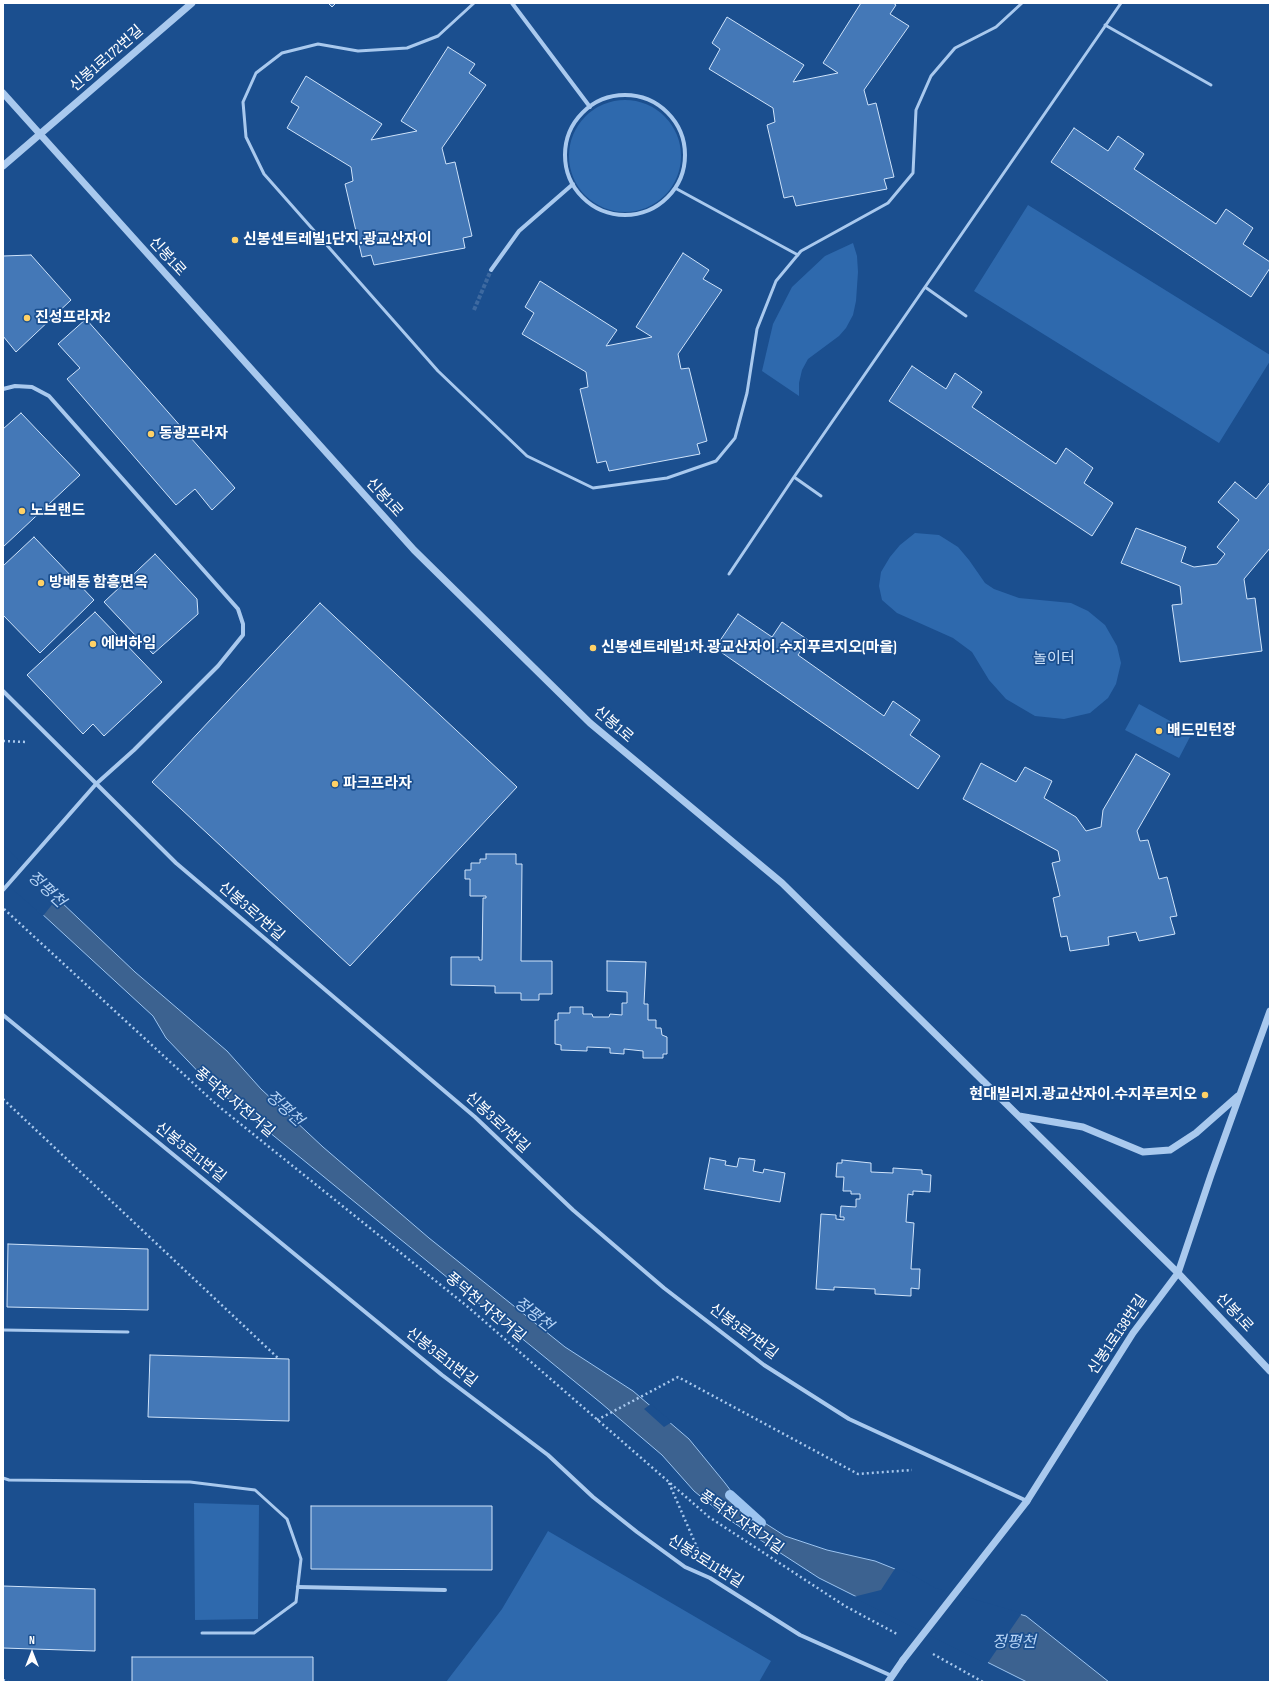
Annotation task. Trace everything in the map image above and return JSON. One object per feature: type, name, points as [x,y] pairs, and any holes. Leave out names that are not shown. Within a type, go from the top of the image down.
[{"type":"street","name":"신봉1로172번길","points":[[3,166],[192,3]]},
{"type":"street","points":[[512,3],[590,107]]},
{"type":"street","name":"신봉1로","points":[[3,93],[414,550],[590,723],[782,883],[1178,1273],[1270,1371]]},
{"type":"street","points":[[629,95],[650,100],[666,112],[679,128],[685,148],[684,169],[675,188],[661,203],[644,212],[626,215],[607,212],[590,204],[577,191],[568,174],[565,156],[568,137],[576,120],[590,107],[608,98],[629,95]]},
{"type":"street","points":[[491,270],[519,231],[573,184]]},
{"type":"street","points":[[3,389],[15,386],[32,387],[49,396],[238,609],[243,624],[243,635],[218,666],[134,750],[96,784],[3,890]]},
{"type":"street","name":"신봉3로7번길","points":[[3,691],[176,863],[475,1117],[573,1210],[664,1288],[764,1365],[849,1419],[1027,1501]]},
{"type":"street","name":"신봉1로138번길","points":[[890,1679],[1027,1501],[1133,1333],[1178,1273],[1211,1175],[1270,1011]]},
{"type":"street","name":"신봉3로11번길","points":[[3,1015],[442,1375],[548,1455],[593,1497],[685,1567],[710,1578],[800,1635],[890,1679]]},
{"type":"street","points":[[1019,1116],[1083,1128],[1143,1152],[1170,1150],[1196,1133],[1240,1095]]},
{"type":"street","points":[[298,1588],[445,1590]]},
{"type":"lane","points":[[474,3],[438,36],[407,48],[358,51],[318,44],[282,53],[256,73],[243,102],[246,137],[264,174],[438,371],[527,456],[593,488],[667,478],[716,461],[735,438],[747,392],[757,329],[776,281],[801,251],[888,203],[913,173],[916,110],[931,76],[955,48],[996,27],[1022,3]]},
{"type":"lane","points":[[729,574],[794,477],[1121,3]]},
{"type":"lane","points":[[1105,25],[1211,85]]},
{"type":"lane","points":[[675,188],[798,255]]},
{"type":"lane","points":[[925,287],[966,316]]},
{"type":"lane","points":[[794,477],[821,496]]},
{"type":"lane","points":[[3,1330],[128,1332]]},
{"type":"lane","points":[[3,1478],[9,1480],[190,1482],[254,1490],[287,1519],[301,1559],[296,1602],[254,1633],[202,1633]]},
{"type":"path","name":"풍덕천 자전거길","points":[[3,909],[217,1105],[468,1307],[709,1517],[845,1606],[900,1636]]},
{"type":"path","points":[[3,1099],[279,1359]]},
{"type":"path","points":[[597,1420],[678,1377],[858,1474],[918,1470]]},
{"type":"path","points":[[668,1482],[710,1578]]},
{"type":"path","points":[[928,1651],[983,1682]]},
{"type":"path","points":[[3,1680],[8,1682]]},
{"type":"green space","points":[[625,100],[646,104],[665,116],[677,135],[681,156],[677,177],[665,196],[646,208],[625,212],[604,208],[585,196],[573,177],[569,156],[573,135],[585,116],[604,104]]},
{"type":"green space","points":[[1028,205],[1270,355],[1270,361],[1219,443],[974,291]]},
{"type":"green space","points":[[853,243],[857,256],[858,272],[856,301],[853,315],[846,328],[839,336],[808,359],[802,370],[799,383],[799,396],[762,371],[773,324],[792,287],[825,256]]},
{"type":"green space","name":"놀이터","points":[[915,533],[939,535],[958,547],[985,583],[994,589],[1019,598],[1071,603],[1088,611],[1105,625],[1117,646],[1121,663],[1116,684],[1108,698],[1090,713],[1064,719],[1035,716],[1006,699],[989,680],[972,652],[953,638],[897,613],[882,600],[879,586],[881,572],[890,557],[900,545]]},
{"type":"green space","name":"배드민턴장","points":[[1139,704],[1192,733],[1179,758],[1125,730]]},
{"type":"green space","points":[[194,1503],[259,1505],[258,1619],[195,1620]]},
{"type":"green space","points":[[548,1531],[771,1661],[759,1682],[446,1682],[502,1609]]},
{"type":"water","name":"정평천","points":[[3,847],[135,972],[227,1051],[261,1089],[323,1147],[429,1238],[565,1347],[633,1391],[689,1439],[746,1511],[785,1536],[827,1550],[875,1561],[905,1573],[934,1590],[1026,1616],[1109,1682],[1027,1682],[819,1578],[728,1519],[694,1491],[662,1455],[601,1403],[209,1083],[166,1038],[153,1016],[3,878]]},
{"type":"pier","points":[[3,845],[58,897],[43,916],[3,881]]},
{"type":"pier","points":[[651,1404],[672,1422],[664,1427],[644,1409]]},
{"type":"pier","points":[[896,1567],[906,1571],[935,1588],[1022,1613],[987,1664],[853,1597],[881,1590]]},
{"type":"building","points":[[328,3],[336,3],[332,7]]},
{"type":"building","points":[[861,3],[893,3],[896,5],[890,14],[909,26],[864,90],[868,105],[876,103],[894,177],[884,179],[887,189],[796,206],[793,196],[784,198],[767,125],[775,122],[773,108],[709,69],[720,49],[712,43],[727,17],[804,65],[793,82],[838,73],[823,63]]},
{"type":"building","points":[[448,47],[475,64],[469,73],[486,85],[442,148],[446,164],[455,162],[472,236],[463,238],[465,248],[374,265],[371,255],[362,257],[345,184],[353,181],[351,167],[287,128],[299,107],[291,102],[306,76],[382,124],[371,140],[417,131],[401,121]]},
{"type":"building","points":[[1074,128],[1108,151],[1118,136],[1144,154],[1134,169],[1216,224],[1226,209],[1253,228],[1243,244],[1270,262],[1270,268],[1251,297],[1051,162]]},
{"type":"building","points":[[683,253],[709,270],[703,279],[722,290],[678,354],[681,369],[689,368],[707,441],[697,444],[700,454],[609,471],[606,461],[597,463],[580,389],[588,387],[586,372],[522,334],[534,313],[525,307],[540,281],[617,330],[606,346],[652,337],[636,327]]},
{"type":"building","name":"진성프라자2","points":[[31,255],[71,300],[16,352],[3,336],[3,256]]},
{"type":"building","name":"동광프라자","points":[[86,319],[235,488],[212,510],[195,489],[176,505],[67,379],[80,368],[58,344]]},
{"type":"building","points":[[912,366],[946,389],[955,373],[982,392],[972,407],[1056,464],[1066,448],[1093,468],[1084,483],[1113,503],[1092,536],[889,401]]},
{"type":"building","name":"노브랜드","points":[[21,413],[80,475],[3,547],[3,429]]},
{"type":"building","points":[[1235,482],[1256,499],[1270,482],[1270,548],[1244,579],[1247,599],[1255,598],[1262,651],[1180,662],[1172,605],[1182,604],[1180,586],[1121,563],[1136,528],[1186,547],[1181,562],[1194,567],[1217,564],[1225,554],[1217,547],[1239,520],[1218,502]]},
{"type":"building","name":"방배동 함흥면옥","points":[[34,537],[94,600],[40,653],[3,615],[3,566]]},
{"type":"building","points":[[155,554],[197,599],[198,614],[153,654],[104,602]]},
{"type":"building","name":"파크프라자","points":[[320,603],[517,787],[350,966],[152,782]]},
{"type":"building","name":"에버하임","points":[[95,612],[162,682],[104,736],[93,724],[83,734],[27,675]]},
{"type":"building","points":[[738,614],[772,637],[782,622],[808,640],[798,655],[884,716],[893,701],[920,720],[910,735],[940,756],[918,789],[715,648]]},
{"type":"building","points":[[1136,754],[1170,774],[1137,831],[1140,841],[1148,840],[1159,879],[1167,877],[1177,916],[1170,917],[1175,934],[1139,941],[1136,932],[1108,937],[1109,945],[1070,951],[1067,936],[1061,937],[1053,898],[1060,896],[1052,863],[1060,861],[1058,851],[963,799],[981,763],[1016,782],[1025,767],[1052,781],[1044,798],[1076,817],[1086,831],[1101,827],[1103,810]]},
{"type":"building","points":[[486,854],[516,854],[516,864],[522,864],[521,961],[552,961],[552,994],[539,994],[539,1000],[521,1000],[521,993],[495,993],[495,986],[451,985],[451,957],[479,957],[479,960],[482,960],[483,898],[486,898],[486,896],[470,896],[470,879],[465,879],[465,870],[471,870],[471,863],[480,863],[480,859],[486,859]]},
{"type":"building","points":[[607,961],[646,962],[644,1004],[648,1004],[648,1020],[656,1020],[656,1028],[661,1028],[662,1035],[667,1037],[667,1054],[663,1054],[663,1058],[643,1058],[643,1051],[624,1049],[624,1054],[610,1053],[610,1048],[587,1047],[587,1051],[561,1050],[561,1045],[555,1044],[555,1020],[558,1020],[558,1013],[570,1013],[570,1007],[583,1007],[583,1014],[592,1014],[593,1017],[609,1017],[610,1014],[622,1015],[622,1003],[627,1003],[627,992],[607,991]]},
{"type":"building","points":[[710,1158],[726,1161],[725,1165],[737,1167],[739,1158],[755,1160],[753,1171],[763,1173],[764,1169],[785,1173],[780,1202],[704,1189]]},
{"type":"building","points":[[842,1160],[871,1163],[871,1172],[893,1173],[893,1168],[922,1170],[922,1174],[931,1175],[930,1192],[913,1191],[913,1195],[908,1194],[906,1222],[914,1223],[911,1269],[920,1269],[919,1289],[911,1288],[911,1296],[875,1294],[875,1289],[834,1287],[834,1290],[816,1289],[821,1214],[836,1215],[836,1219],[844,1220],[844,1217],[840,1217],[841,1206],[856,1207],[856,1199],[860,1199],[860,1194],[851,1194],[851,1191],[843,1191],[844,1177],[836,1177],[837,1163],[842,1163]]},
{"type":"building","points":[[8,1244],[148,1249],[148,1310],[7,1307]]},
{"type":"building","points":[[150,1355],[289,1359],[289,1421],[148,1417]]},
{"type":"building","points":[[311,1506],[492,1506],[492,1570],[311,1569]]},
{"type":"building","points":[[3,1586],[95,1589],[95,1651],[3,1648]]},
{"type":"building","points":[[132,1657],[313,1657],[313,1682],[132,1682]]},
{"type":"waterway","name":"정평천","points":[[730,1495],[761,1523]]},
{"type":"tunnel","points":[[474,310],[491,270]]},
{"type":"place","name":"신봉센트레빌1단지.광교산자이","points":[[235,240]]},
{"type":"place","name":"진성프라자2","points":[[27,318]]},
{"type":"place","name":"동광프라자","points":[[151,434]]},
{"type":"place","name":"노브랜드","points":[[22,511]]},
{"type":"place","name":"방배동 함흥면옥","points":[[41,583]]},
{"type":"place","name":"에버하임","points":[[93,644]]},
{"type":"place","name":"신봉센트레빌1차.광교산자이.수지푸르지오(마을)","points":[[593,648]]},
{"type":"place","name":"배드민턴장","points":[[1159,731]]},
{"type":"place","name":"파크프라자","points":[[335,784]]},
{"type":"place","name":"현대빌리지.광교산자이.수지푸르지오","points":[[1205,1095]]}]
